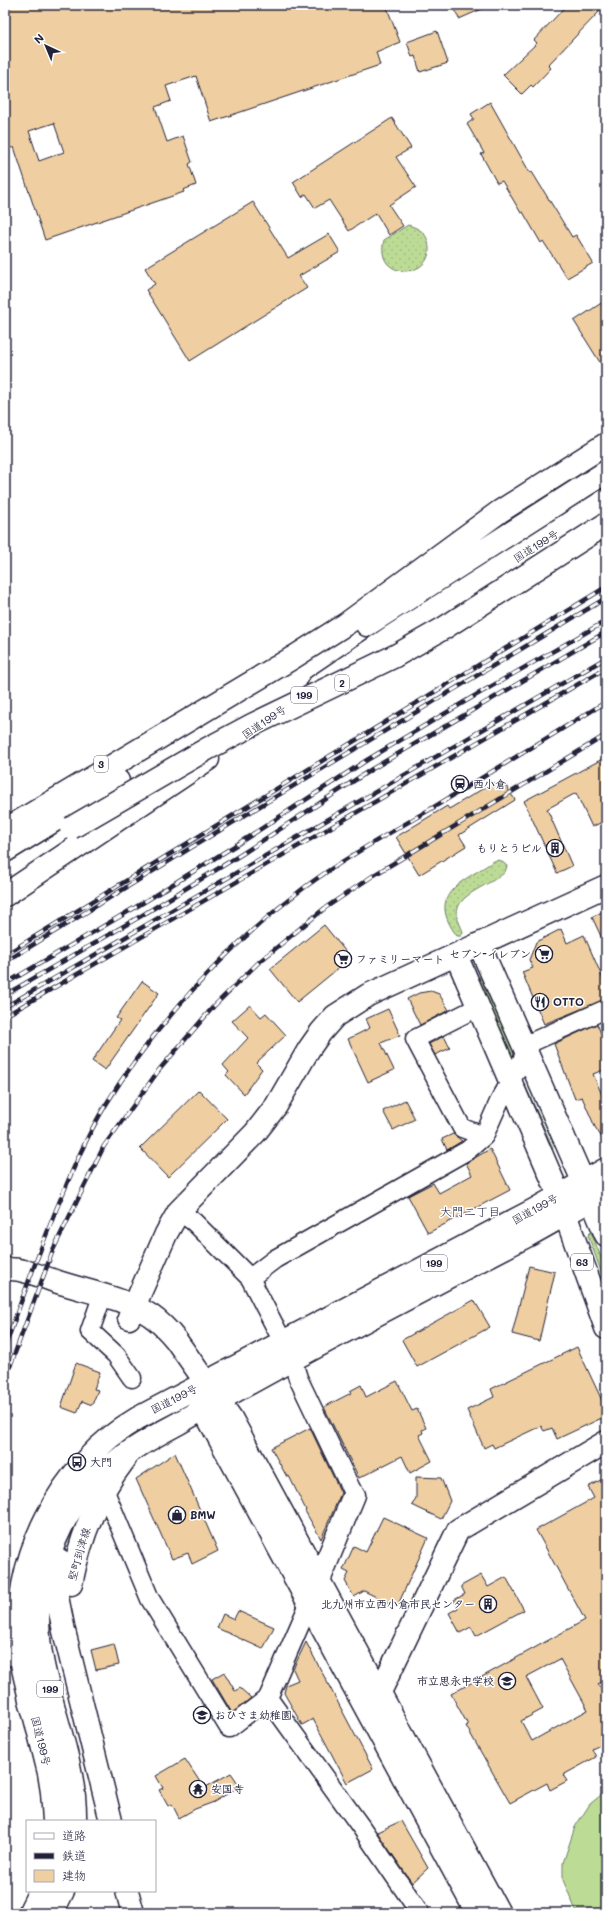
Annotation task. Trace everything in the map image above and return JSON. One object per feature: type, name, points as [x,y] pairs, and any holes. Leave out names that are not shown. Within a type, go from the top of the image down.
[{"type":"main road","points":[[5,830],[294,657],[346,624],[492,516],[601,447]]},
{"type":"main road","name":"199","points":[[5,851],[316,657],[606,472]]},
{"type":"main road","name":"国道199号","points":[[5,895],[389,638],[606,500]]},
{"type":"main road","name":"2","points":[[5,864],[252,725],[395,656],[444,628],[606,524]]},
{"type":"main road","name":"3","points":[[5,813],[196,715]]},
{"type":"main road","points":[[132,1312],[166,1234],[179,1211],[255,1133],[276,1106],[309,1049],[321,1032],[336,1016],[368,995],[606,886]]},
{"type":"main road","points":[[479,944],[527,1054],[594,1191],[606,1235]]},
{"type":"main road","points":[[456,955],[562,1205]]},
{"type":"main road","name":"国道199号","points":[[75,1820],[73,1789],[40,1646],[39,1602],[49,1557],[59,1532],[77,1500],[103,1472],[206,1395],[562,1205],[594,1191],[606,1169]]},
{"type":"main road","name":"63","points":[[562,1205],[606,1328]]},
{"type":"main road","points":[[5,1270],[10,1269],[58,1282],[132,1312],[146,1327],[161,1339],[206,1395],[319,1581],[371,1697],[477,1913]]},
{"type":"main road","points":[[206,1395],[309,1604],[371,1697],[499,1913]]},
{"type":"main road","name":"国道199号","points":[[54,1820],[49,1773],[12,1655],[19,1625],[26,1577],[35,1545],[59,1494],[78,1468],[106,1439],[138,1418],[206,1395]]},
{"type":"main road","points":[[371,1697],[458,1530],[606,1442]]},
{"type":"main road","name":"堅町到津線","points":[[75,1673],[69,1630],[71,1584],[83,1535],[104,1489],[115,1471],[134,1449]]},
{"type":"main road","points":[[309,1604],[354,1495]]},
{"type":"main road","points":[[49,1557],[48,1537],[52,1508]]},
{"type":"main road","name":"堅町到津線","points":[[49,1557],[110,1820]]},
{"type":"main road","points":[[26,1577],[33,1566],[44,1558],[57,1558],[70,1569],[71,1584]]},
{"type":"main road","points":[[29,1913],[40,1892]]},
{"type":"main road","points":[[52,1913],[62,1892]]},
{"type":"main road","points":[[127,1892],[133,1913]]},
{"type":"street","points":[[478,1007],[415,1039],[462,1128],[484,1136]]},
{"type":"street","points":[[250,1278],[275,1259],[468,1150],[484,1136],[499,1102],[527,1054],[532,1042],[606,1009]]},
{"type":"street","points":[[179,1211],[194,1222],[250,1278],[288,1351],[298,1378],[354,1495]]},
{"type":"street","points":[[101,1299],[90,1331],[116,1355],[132,1378]]},
{"type":"street","points":[[104,1489],[150,1599],[228,1728],[268,1698],[309,1604]]},
{"type":"street","points":[[12,1655],[40,1646]]},
{"type":"street","points":[[268,1698],[362,1827],[420,1913]]},
{"type":"green space","points":[[408,225],[423,233],[428,242],[429,254],[424,263],[416,269],[406,271],[396,269],[388,264],[383,254],[384,240]]},
{"type":"green space","points":[[500,860],[507,866],[505,872],[467,896],[461,902],[458,908],[457,916],[463,933],[461,936],[457,936],[448,921],[445,909],[446,899],[452,890],[460,883],[494,861]]},
{"type":"green space","points":[[483,977],[503,1022],[515,1055],[512,1060],[477,978]]},
{"type":"green space","points":[[523,1085],[526,1087],[553,1148],[551,1152]]},
{"type":"green space","points":[[591,1232],[606,1270],[606,1285],[588,1235]]},
{"type":"green space","points":[[606,1791],[606,1913],[577,1913],[563,1880],[563,1863],[575,1827],[590,1804]]},
{"type":"building","points":[[5,5],[386,5],[400,42],[376,52],[380,65],[211,122],[196,76],[166,86],[171,101],[155,107],[167,142],[183,136],[192,162],[189,164],[196,185],[183,190],[184,192],[45,240],[14,147],[5,150]],"holes":[[[54,123],[64,152],[39,161],[29,131]]]},
{"type":"building","points":[[453,5],[491,5],[459,19]]},
{"type":"building","points":[[567,5],[593,5],[600,11],[548,65],[551,68],[533,87],[531,85],[522,94],[503,75],[537,43],[534,40]]},
{"type":"building","points":[[437,31],[448,63],[420,72],[415,56],[412,57],[407,42]]},
{"type":"building","points":[[490,102],[530,173],[532,172],[572,237],[576,235],[593,263],[567,278],[543,241],[541,243],[523,212],[521,213],[502,181],[497,183],[481,154],[484,153],[467,124],[474,119],[471,114]]},
{"type":"building","points":[[392,118],[411,148],[396,157],[416,187],[389,205],[403,226],[389,235],[376,213],[349,231],[329,200],[315,208],[306,194],[302,197],[293,182]]},
{"type":"building","points":[[253,202],[288,258],[329,234],[340,252],[299,276],[307,288],[190,361],[146,290],[155,284],[145,268]]},
{"type":"building","points":[[606,300],[606,372],[574,321]]},
{"type":"building","points":[[606,757],[606,820],[592,827],[576,793],[547,809],[572,866],[557,873],[524,801]]},
{"type":"building","name":"西小倉","points":[[494,782],[499,790],[506,786],[515,800],[459,835],[466,846],[419,875],[396,837],[447,806],[449,809]]},
{"type":"building","points":[[606,910],[606,947],[592,917]]},
{"type":"building","points":[[324,925],[351,958],[297,1002],[270,969]]},
{"type":"building","points":[[561,929],[567,943],[584,935],[603,979],[606,978],[606,999],[544,1024],[522,972],[533,968],[529,960],[536,942]]},
{"type":"building","points":[[142,981],[159,993],[105,1070],[92,1061],[120,1020],[116,1018]]},
{"type":"building","points":[[431,991],[439,994],[449,1010],[420,1025],[407,999],[419,993]]},
{"type":"building","points":[[250,1005],[261,1017],[266,1013],[286,1035],[256,1063],[262,1069],[244,1094],[226,1075],[229,1072],[223,1065],[248,1038],[232,1021]]},
{"type":"building","points":[[388,1009],[400,1035],[381,1043],[394,1070],[368,1082],[348,1039],[370,1028],[366,1019]]},
{"type":"building","points":[[597,1024],[606,1045],[606,1069],[593,1074],[606,1104],[606,1144],[595,1127],[582,1097],[575,1099],[554,1044]]},
{"type":"building","points":[[444,1036],[450,1048],[435,1055],[429,1044]]},
{"type":"building","points":[[199,1090],[227,1119],[168,1177],[140,1148]]},
{"type":"building","points":[[405,1100],[415,1119],[393,1130],[383,1111]]},
{"type":"building","points":[[453,1134],[462,1141],[447,1150],[442,1139]]},
{"type":"building","points":[[490,1149],[510,1190],[428,1233],[408,1196],[433,1183],[439,1193],[472,1175],[466,1163]]},
{"type":"building","points":[[529,1266],[555,1272],[539,1341],[512,1334]]},
{"type":"building","points":[[474,1300],[490,1327],[417,1367],[402,1340]]},
{"type":"building","points":[[577,1347],[606,1409],[606,1416],[557,1439],[552,1428],[544,1431],[541,1426],[494,1448],[492,1444],[484,1448],[467,1410],[494,1397],[491,1389]]},
{"type":"building","points":[[76,1363],[100,1372],[94,1389],[98,1390],[92,1405],[82,1401],[77,1413],[61,1407]]},
{"type":"building","points":[[397,1381],[412,1411],[417,1409],[426,1428],[422,1430],[423,1433],[419,1435],[432,1461],[410,1473],[402,1456],[359,1478],[324,1407],[351,1393],[350,1391],[361,1385],[366,1397]]},
{"type":"building","points":[[310,1428],[341,1493],[321,1539],[305,1511],[306,1510],[289,1476],[287,1477],[271,1448]]},
{"type":"building","name":"BMW","points":[[175,1453],[218,1551],[192,1564],[188,1553],[172,1559],[136,1479]]},
{"type":"building","points":[[416,1477],[441,1478],[450,1501],[441,1519],[412,1505],[416,1498]]},
{"type":"building","points":[[606,1477],[606,1680],[598,1684],[606,1698],[606,1742],[592,1749],[596,1757],[563,1775],[567,1781],[550,1790],[547,1783],[510,1803],[466,1726],[468,1725],[451,1694],[585,1620],[536,1530],[594,1498],[588,1487]],"holes":[[[560,1659],[588,1710],[532,1741],[521,1721],[543,1709],[526,1677]]]},
{"type":"building","points":[[383,1517],[428,1538],[397,1607],[364,1591],[354,1597],[345,1581],[349,1573],[343,1570],[354,1546],[366,1552]]},
{"type":"building","name":"北九州市立西小倉市民センター","points":[[481,1575],[488,1587],[506,1577],[524,1610],[476,1636],[471,1627],[460,1633],[449,1613],[458,1608],[454,1600],[465,1594],[461,1586]]},
{"type":"building","points":[[238,1611],[274,1627],[263,1649],[217,1628],[223,1614],[234,1619]]},
{"type":"building","points":[[306,1642],[373,1769],[347,1783],[313,1719],[302,1725],[284,1693],[286,1685],[298,1680],[293,1669]]},
{"type":"building","points":[[114,1644],[119,1665],[96,1670],[91,1650]]},
{"type":"building","points":[[224,1672],[235,1691],[240,1688],[251,1698],[232,1713],[212,1679]]},
{"type":"building","name":"安国寺","points":[[185,1759],[204,1788],[231,1773],[240,1786],[214,1802],[195,1809],[179,1818],[172,1804],[168,1806],[159,1790],[163,1788],[156,1776]]},
{"type":"building","points":[[401,1821],[428,1868],[412,1883],[377,1832]]},
{"type":"railway","points":[[5,955],[606,587]]},
{"type":"railway","points":[[5,962],[192,847],[606,598]]},
{"type":"railway","points":[[5,984],[136,907],[236,845],[367,760],[471,698],[606,621]]},
{"type":"railway","points":[[5,995],[141,916],[242,854],[372,769],[606,632]]},
{"type":"railway","points":[[5,1007],[606,658]]},
{"type":"railway","points":[[5,1016],[606,668]]},
{"type":"railway","points":[[5,1347],[56,1210],[91,1131],[125,1075],[147,1045],[170,1016],[221,960],[276,910],[321,876],[606,702]]},
{"type":"railway","points":[[5,1380],[53,1250],[104,1146],[159,1070],[214,1006],[259,962],[325,908],[374,875],[606,735]]},
{"type":"place","name":"西小倉","points":[[460,784]]},
{"type":"place","name":"もりとうビル","points":[[555,848]]},
{"type":"place","name":"セブン-イレブン","points":[[544,954]]},
{"type":"place","name":"ファミリーマート","points":[[343,959]]},
{"type":"place","name":"OTTO","points":[[540,1002]]},
{"type":"place","name":"大門","points":[[77,1462]]},
{"type":"place","name":"BMW","points":[[177,1515]]},
{"type":"place","name":"北九州市立西小倉市民センター","points":[[488,1604]]},
{"type":"place","name":"市立思永中学校","points":[[507,1681]]},
{"type":"place","name":"おひさま幼稚園","points":[[202,1715]]},
{"type":"place","name":"安国寺","points":[[198,1789]]},
{"type":"district","name":"大門二丁目","points":[[470,1212]]}]
